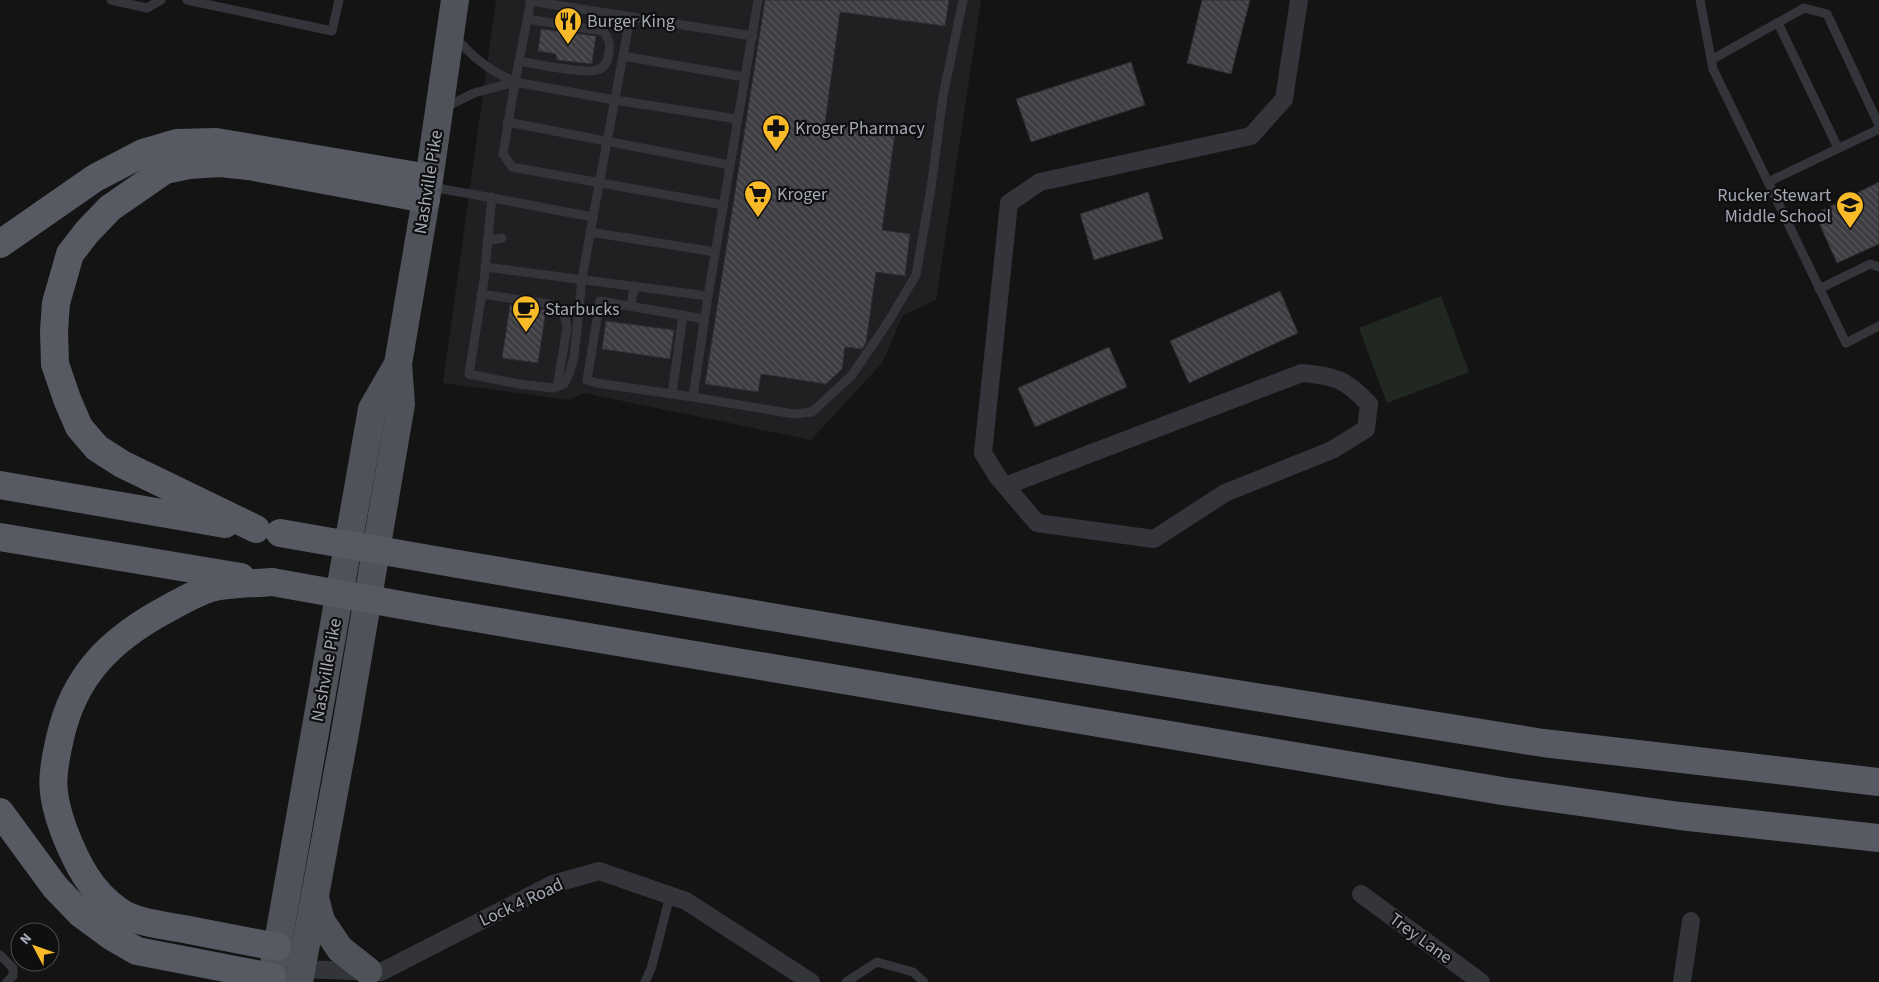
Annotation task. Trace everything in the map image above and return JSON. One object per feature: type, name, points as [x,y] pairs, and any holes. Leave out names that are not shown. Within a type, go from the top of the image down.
[{"type":"highway","points":[[0,244],[95,178],[143,153],[176,143],[216,142],[428,188]]},
{"type":"highway","points":[[268,531],[122,464],[97,448],[79,426],[55,364],[54,331],[56,304],[70,254],[87,232],[110,208],[165,170],[220,163],[428,188]]},
{"type":"highway","points":[[0,486],[1020,659],[1543,744],[1879,782]]},
{"type":"highway","points":[[0,537],[1502,791],[1680,816],[1879,838]]},
{"type":"highway","points":[[272,582],[211,588],[150,618],[102,656],[85,675],[71,700],[54,761],[52,787],[56,810],[78,866],[94,890],[120,912],[145,922],[277,947]]},
{"type":"highway","points":[[0,812],[55,887],[81,914],[111,936],[137,951],[271,980]]},
{"type":"highway","points":[[192,962],[222,976],[228,982]]},
{"type":"main road","name":"Nashville Pike","points":[[300,976],[344,738],[401,404],[398,364],[428,188],[455,0]]},
{"type":"main road","name":"Nashville Pike","points":[[271,980],[372,409],[398,364]]},
{"type":"main road","points":[[315,898],[321,921],[340,949],[368,971]]},
{"type":"main road","points":[[277,947],[300,976]]},
{"type":"main road","points":[[271,980],[300,976]]},
{"type":"street","points":[[1005,486],[1302,373],[1329,376],[1353,387],[1369,404],[1366,429],[1332,450],[1225,493],[1154,539],[1037,523],[1005,486],[997,476],[983,454],[1009,203],[1040,182],[1251,136],[1284,99],[1299,0]]},
{"type":"street","name":"Lock 4 Road","points":[[300,976],[368,971],[381,972],[553,884],[599,871],[686,901],[811,982]]},
{"type":"street","name":"Trey Lane","points":[[1361,894],[1481,982]]},
{"type":"street","points":[[1682,982],[1691,921]]},
{"type":"lane","points":[[111,0],[147,8],[161,0]]},
{"type":"lane","points":[[187,0],[332,31],[339,0]]},
{"type":"lane","points":[[693,397],[704,319],[758,0]]},
{"type":"lane","points":[[704,319],[600,301],[587,380],[596,383],[794,414],[812,412],[852,374],[916,275],[931,188],[943,96],[963,0]]},
{"type":"lane","points":[[1700,0],[1713,69],[1846,344],[1879,326]]},
{"type":"lane","points":[[723,205],[512,167],[502,154],[507,122],[531,1],[752,36]]},
{"type":"lane","points":[[1711,60],[1804,8],[1828,14],[1879,125]]},
{"type":"lane","points":[[492,197],[485,267],[469,374],[518,384],[553,388],[564,384],[574,357],[582,279],[630,18]]},
{"type":"lane","points":[[519,61],[586,71],[598,70],[606,66],[609,56],[608,36],[603,31],[527,20]]},
{"type":"lane","points":[[1778,23],[1838,148]]},
{"type":"lane","points":[[451,32],[479,62],[495,73],[515,82],[737,119]]},
{"type":"lane","points":[[623,56],[744,77]]},
{"type":"lane","points":[[440,110],[474,93],[515,82]]},
{"type":"lane","points":[[507,122],[730,164]]},
{"type":"lane","points":[[1768,182],[1879,128]]},
{"type":"lane","points":[[428,188],[492,197],[593,217]]},
{"type":"lane","points":[[590,232],[716,252]]},
{"type":"lane","points":[[487,241],[502,238]]},
{"type":"lane","points":[[1820,289],[1870,264],[1879,267]]},
{"type":"lane","points":[[485,267],[708,296]]},
{"type":"lane","points":[[631,306],[634,286]]},
{"type":"lane","points":[[481,294],[549,304],[560,309],[565,317],[567,328],[557,386]]},
{"type":"lane","points":[[672,394],[683,315]]},
{"type":"lane","points":[[574,357],[590,360]]},
{"type":"lane","points":[[645,982],[652,969],[670,896]]},
{"type":"lane","points":[[0,955],[13,968],[13,976],[7,982]]},
{"type":"lane","points":[[846,982],[877,962],[913,972],[924,982]]},
{"type":"shaded area","points":[[496,0],[981,0],[936,300],[903,315],[882,363],[811,440],[584,393],[569,400],[443,383]]},
{"type":"shaded area","points":[[1441,296],[1469,372],[1387,403],[1359,328]]},
{"type":"building","points":[[765,0],[949,0],[945,26],[840,12],[825,123],[895,132],[882,230],[910,234],[905,276],[876,272],[866,343],[862,349],[845,347],[842,369],[826,384],[761,374],[758,392],[705,384]]},
{"type":"building","points":[[1202,0],[1250,0],[1231,74],[1187,63]]},
{"type":"building","points":[[541,29],[596,36],[592,64],[557,60],[556,54],[538,51]]},
{"type":"building","points":[[1131,62],[1145,105],[1031,142],[1016,99]]},
{"type":"building","name":"Rucker Stewart Middle School","points":[[1879,182],[1879,244],[1837,263],[1815,214]]},
{"type":"building","points":[[1148,192],[1163,239],[1094,260],[1080,214]]},
{"type":"building","points":[[1280,291],[1298,333],[1189,383],[1170,341]]},
{"type":"building","points":[[510,305],[546,310],[538,363],[502,358]]},
{"type":"building","points":[[606,321],[674,330],[670,359],[602,349]]},
{"type":"building","points":[[1109,347],[1127,387],[1035,427],[1018,388]]},
{"type":"place","name":"Burger King","points":[[568,45]]},
{"type":"place","name":"Kroger Pharmacy","points":[[776,152]]},
{"type":"place","name":"Kroger","points":[[758,218]]},
{"type":"place","name":"Rucker Stewart Middle School","points":[[1850,229]]},
{"type":"place","name":"Starbucks","points":[[526,333]]}]
